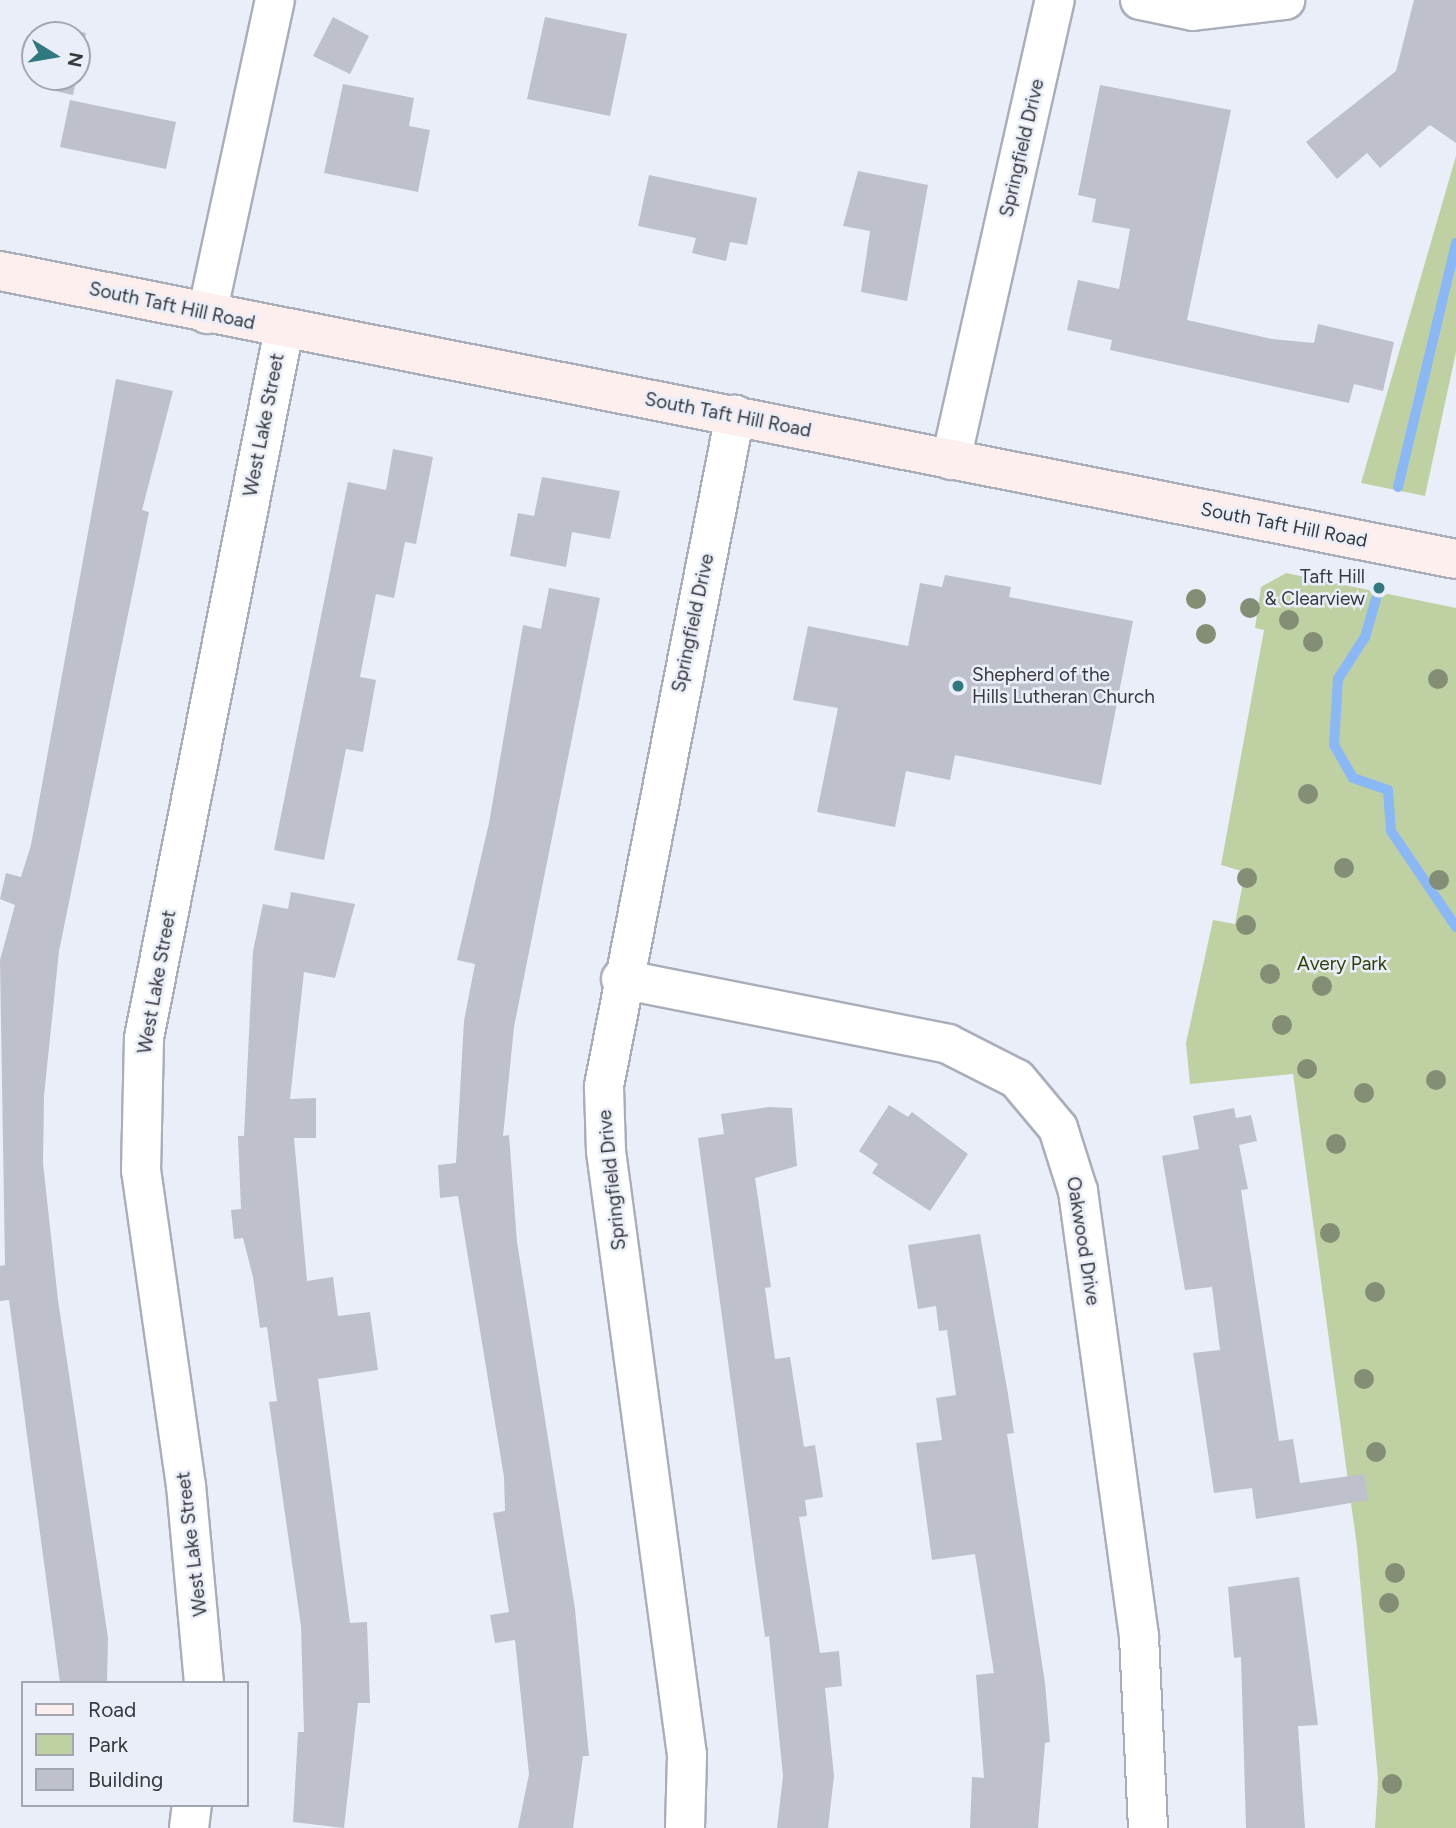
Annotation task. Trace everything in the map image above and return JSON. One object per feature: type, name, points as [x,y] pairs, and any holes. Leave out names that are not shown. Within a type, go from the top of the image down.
[{"type":"main road","name":"South Taft Hill Road","points":[[0,271],[1456,559]]},
{"type":"street","points":[[207,314],[275,0]]},
{"type":"street","name":"Springfield Drive","points":[[951,460],[1055,0]]},
{"type":"street","points":[[1140,0],[1193,10],[1285,0]]},
{"type":"street","name":"West Lake Street","points":[[204,1681],[186,1486],[141,1171],[144,1038],[284,329]]},
{"type":"street","name":"Springfield Drive","points":[[685,1828],[687,1755],[606,1151],[604,1086],[621,979],[735,415]]},
{"type":"street","name":"Oakwood Drive","points":[[621,979],[948,1044],[1017,1079],[1058,1128],[1078,1191],[1139,1637],[1148,1828]]},
{"type":"street","points":[[189,1828],[192,1807]]},
{"type":"green space","points":[[1456,156],[1456,352],[1425,496],[1361,483]]},
{"type":"green space","name":"Avery Park","points":[[1286,573],[1456,608],[1456,1828],[1375,1828],[1378,1779],[1357,1547],[1293,1074],[1190,1084],[1186,1043],[1213,920],[1235,924],[1245,872],[1221,865],[1264,630],[1255,628],[1261,587]]},
{"type":"building","points":[[1414,0],[1456,0],[1456,143],[1430,125],[1380,168],[1367,153],[1337,179],[1306,142],[1396,71]]},
{"type":"building","points":[[333,17],[369,36],[350,74],[313,56]]},
{"type":"building","points":[[545,17],[627,34],[610,116],[527,99]]},
{"type":"building","points":[[343,84],[414,98],[409,126],[430,130],[418,192],[324,173]]},
{"type":"building","points":[[1100,85],[1231,110],[1187,320],[1272,339],[1314,343],[1318,324],[1394,342],[1383,391],[1354,384],[1349,403],[1110,350],[1112,340],[1067,330],[1078,280],[1119,289],[1130,229],[1092,222],[1096,199],[1078,195]]},
{"type":"building","points":[[55,91],[74,91],[73,95]]},
{"type":"building","points":[[70,100],[176,122],[166,169],[60,147]]},
{"type":"building","points":[[858,171],[928,185],[907,301],[861,292],[870,231],[843,226]]},
{"type":"building","points":[[649,175],[757,198],[747,245],[730,242],[726,261],[692,253],[696,238],[638,226]]},
{"type":"building","points":[[116,379],[173,391],[142,510],[149,512],[59,951],[44,1096],[43,1163],[58,1300],[108,1638],[107,1681],[60,1681],[9,1300],[0,1301],[0,1266],[5,1265],[0,960],[15,905],[0,899],[6,873],[21,877],[31,845]]},
{"type":"building","points":[[393,449],[433,457],[416,544],[405,542],[394,598],[376,594],[360,677],[376,680],[363,752],[346,749],[324,860],[274,850],[348,482],[386,490]]},
{"type":"building","points":[[542,477],[620,491],[610,539],[572,532],[566,567],[510,556],[518,513],[534,516]]},
{"type":"building","name":"Shepherd of the Hills Lutheran Church","points":[[945,575],[1011,587],[1009,597],[1133,621],[1101,785],[955,755],[950,780],[906,771],[895,827],[817,812],[838,708],[793,700],[808,626],[908,646],[920,583],[942,587]]},
{"type":"building","points":[[549,588],[600,598],[514,1027],[503,1136],[509,1135],[517,1242],[575,1609],[589,1756],[583,1756],[573,1828],[518,1828],[529,1774],[515,1640],[495,1643],[490,1615],[509,1612],[493,1513],[505,1511],[504,1477],[458,1196],[440,1198],[438,1165],[456,1163],[464,1021],[475,964],[457,960],[489,823],[523,625],[541,629]]},
{"type":"building","points":[[291,892],[355,904],[335,978],[304,972],[290,1099],[316,1098],[316,1138],[294,1138],[307,1281],[333,1277],[338,1316],[370,1312],[378,1370],[318,1379],[350,1623],[367,1622],[370,1703],[358,1703],[344,1828],[293,1822],[298,1732],[304,1732],[301,1626],[269,1402],[277,1401],[267,1327],[260,1328],[253,1277],[243,1238],[234,1239],[231,1210],[241,1209],[238,1136],[244,1136],[253,951],[263,904],[288,909]]},
{"type":"building","points":[[889,1105],[908,1117],[912,1112],[968,1154],[930,1211],[872,1173],[878,1164],[859,1151]]},
{"type":"building","points":[[769,1107],[792,1108],[797,1166],[755,1178],[771,1287],[765,1288],[775,1359],[790,1357],[804,1447],[815,1445],[823,1497],[805,1500],[807,1516],[799,1517],[820,1653],[839,1651],[842,1686],[825,1688],[834,1776],[828,1828],[777,1828],[783,1776],[769,1636],[765,1637],[698,1138],[724,1134],[721,1114]]},
{"type":"building","points":[[1234,1108],[1236,1118],[1251,1115],[1257,1141],[1239,1145],[1248,1189],[1241,1190],[1279,1441],[1293,1439],[1300,1483],[1364,1474],[1368,1500],[1256,1519],[1252,1488],[1214,1493],[1193,1353],[1220,1350],[1212,1287],[1185,1290],[1162,1156],[1199,1149],[1193,1116]]},
{"type":"building","points":[[980,1234],[1014,1433],[1007,1434],[1045,1683],[1050,1742],[1045,1743],[1038,1828],[970,1828],[972,1777],[984,1778],[976,1675],[994,1673],[975,1554],[932,1560],[916,1443],[942,1440],[936,1398],[956,1395],[947,1330],[939,1331],[936,1306],[918,1309],[908,1245]]},
{"type":"building","points":[[1299,1577],[1318,1725],[1298,1726],[1305,1828],[1246,1828],[1241,1657],[1234,1658],[1228,1587]]},
{"type":"waterway","points":[[1398,487],[1456,243]]},
{"type":"waterway","points":[[1376,599],[1365,637],[1338,679],[1334,745],[1353,778],[1388,790],[1391,831],[1456,927]]},
{"type":"place","name":"Taft Hill & Clearview","points":[[1379,588]]},
{"type":"place","name":"Shepherd of the Hills Lutheran Church","points":[[958,686]]}]
